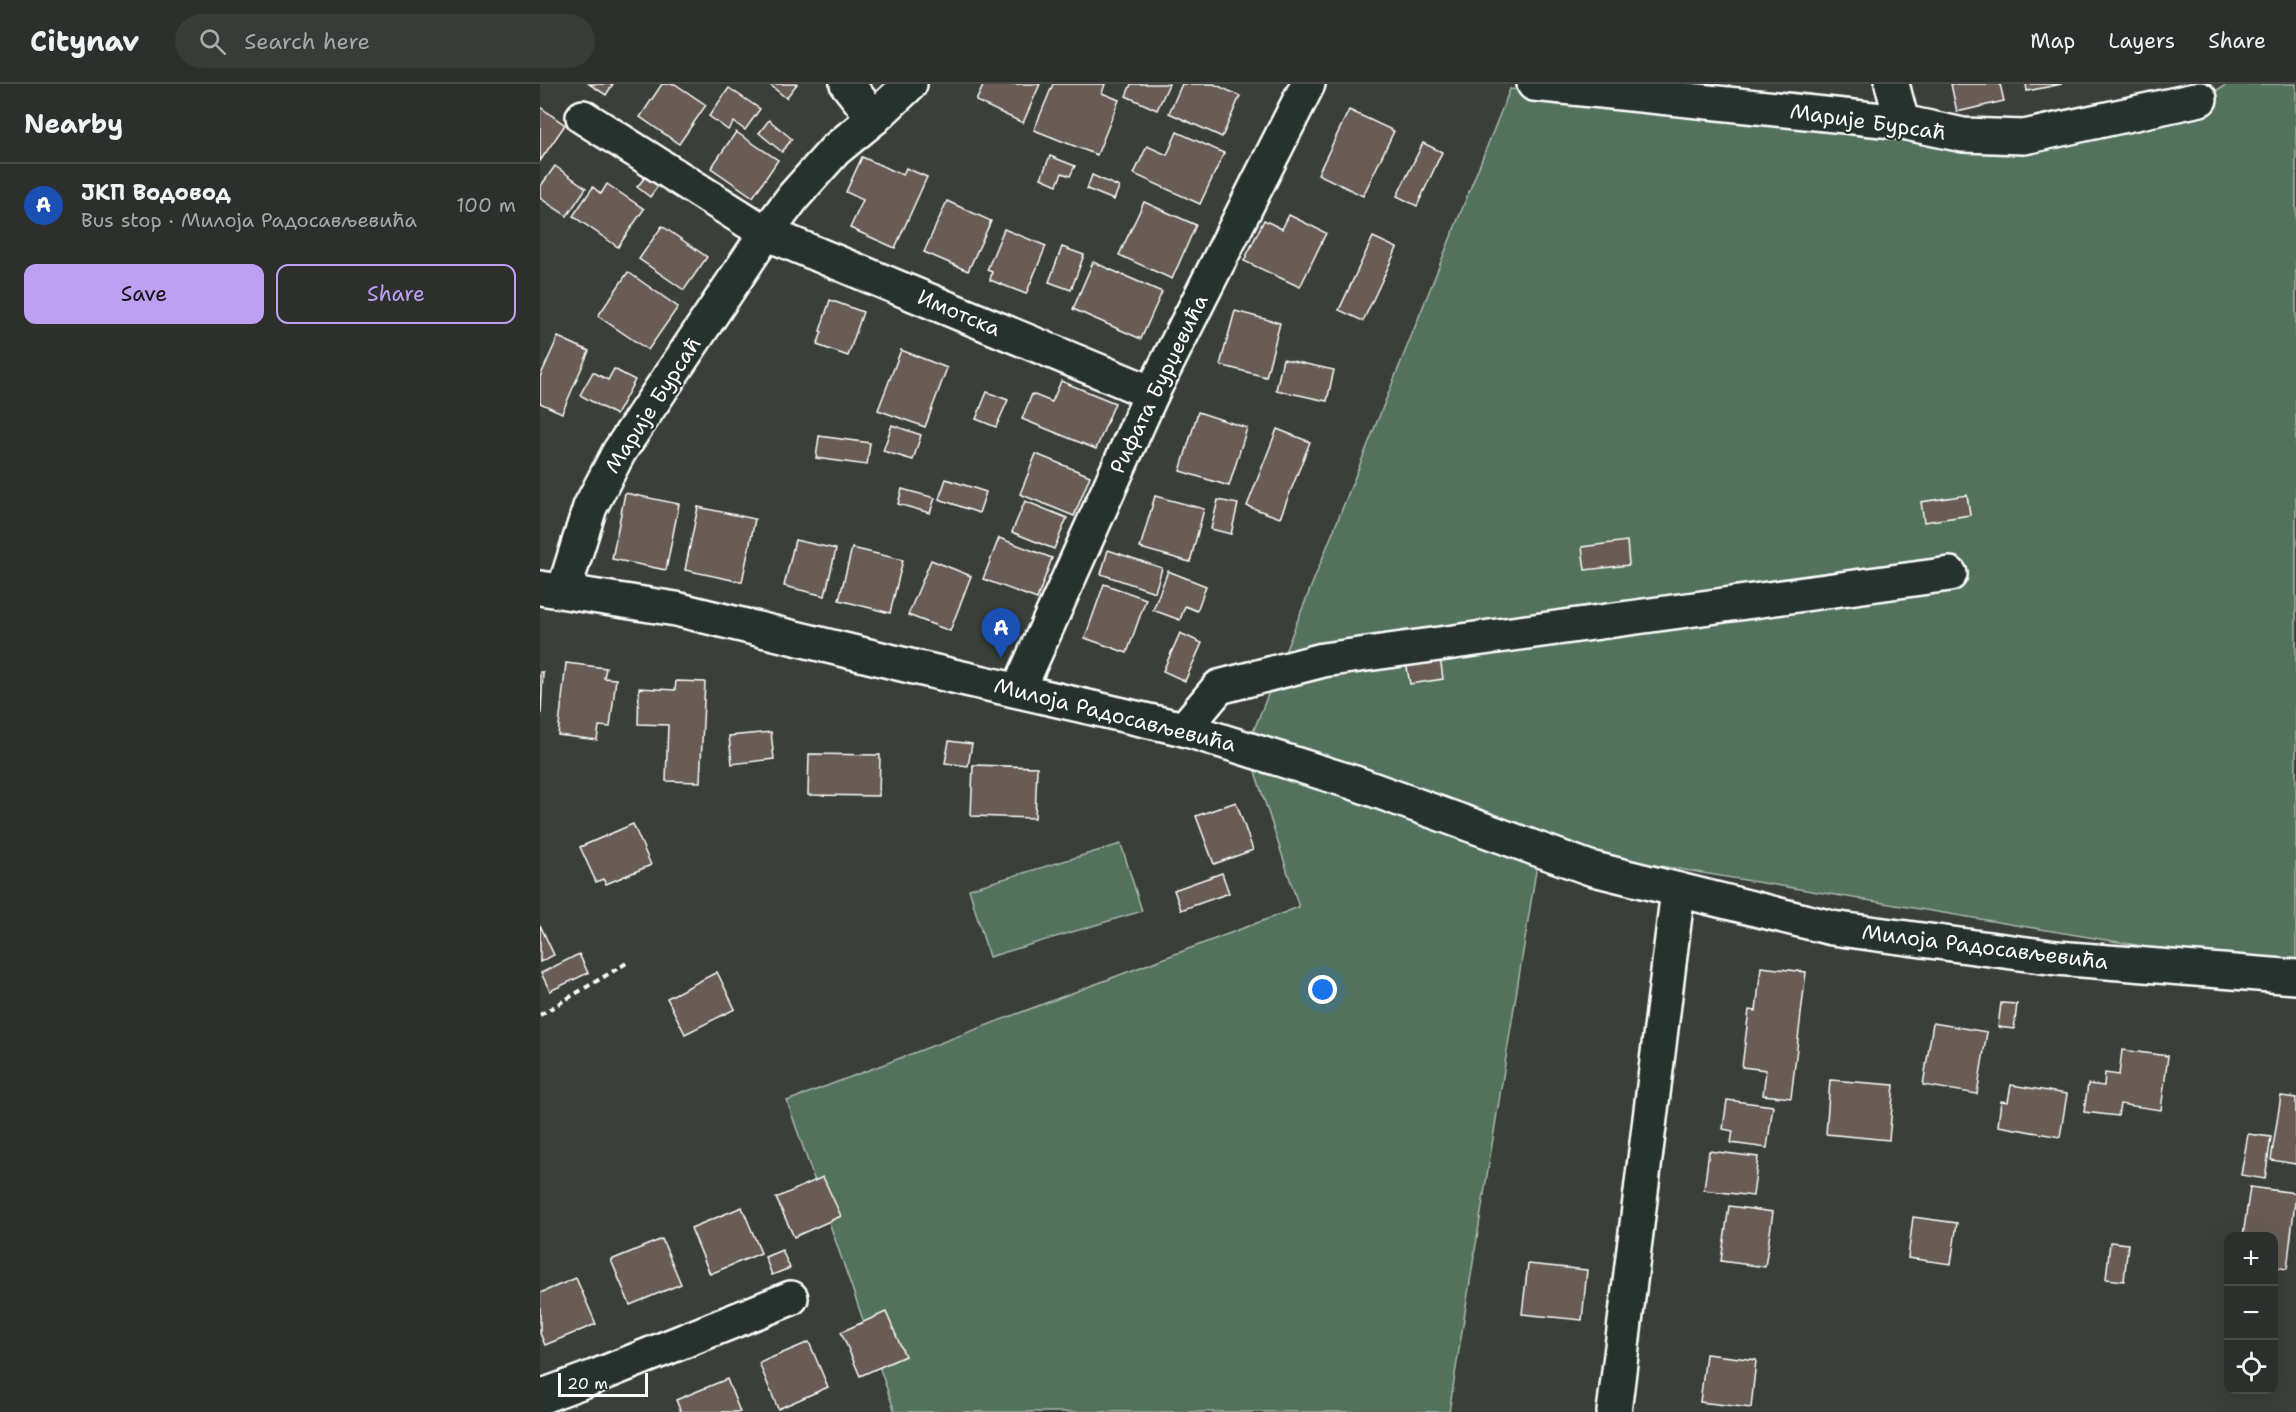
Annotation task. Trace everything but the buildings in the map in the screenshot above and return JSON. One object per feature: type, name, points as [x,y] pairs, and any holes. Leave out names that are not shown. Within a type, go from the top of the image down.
[{"type":"street","points":[[846,84],[874,118]]},
{"type":"street","name":"Марије Бурсаћ","points":[[552,589],[590,507],[619,452],[766,233],[794,196],[835,150],[910,84]]},
{"type":"street","name":"Рифата Бурџевића","points":[[1018,689],[1152,393],[1308,84]]},
{"type":"street","name":"Марије Бурсаћ","points":[[1534,84],[1902,122],[1963,135],[2024,137],[2200,99]]},
{"type":"street","points":[[1893,84],[1902,122]]},
{"type":"street","points":[[583,117],[766,233]]},
{"type":"street","name":"Имотска","points":[[766,233],[1152,393]]},
{"type":"street","points":[[1184,729],[1219,687],[1323,660],[1950,574]]},
{"type":"street","name":"Милоја Радосављевића","points":[[552,589],[676,609],[1184,729],[1355,783],[1590,868],[1832,928],[2057,958],[2296,977]]},
{"type":"street","points":[[1614,1412],[1677,890]]},
{"type":"street","points":[[540,1396],[594,1377],[791,1298]]},
{"type":"path","points":[[540,1014],[630,961]]},
{"type":"green space","points":[[2228,84],[2296,84],[2296,976],[2251,964],[1540,846],[1449,1412],[895,1412],[787,1101],[1299,907],[1247,747],[1510,89],[1902,122],[1963,135],[2200,99]]},
{"type":"green space","points":[[1121,844],[1142,911],[989,957],[969,889]]},
{"type":"place","name":"ЈКП Водовод","points":[[1001,658]]}]
